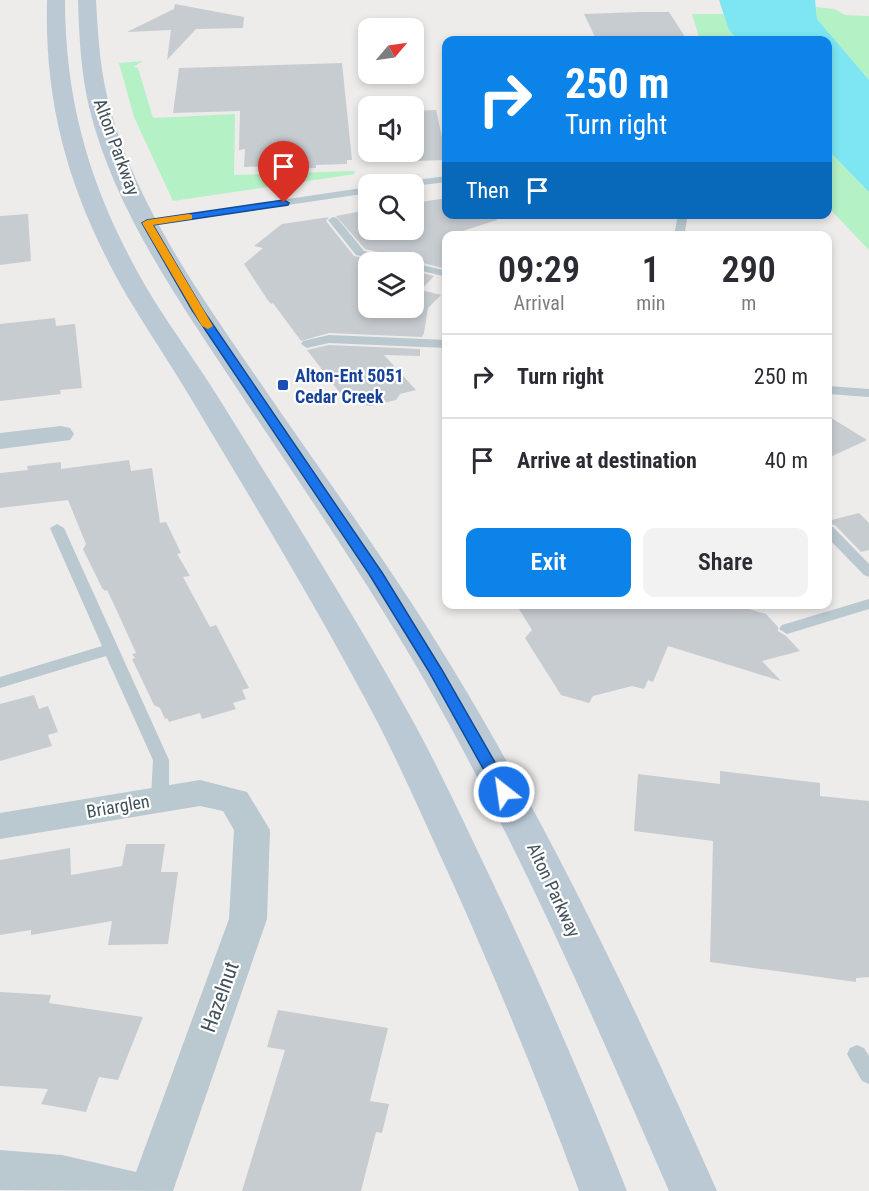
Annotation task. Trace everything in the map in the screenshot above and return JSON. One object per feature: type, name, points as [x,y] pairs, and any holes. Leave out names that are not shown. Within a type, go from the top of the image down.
[{"type":"main road","name":"Alton Parkway","points":[[56,0],[55,39],[61,95],[76,155],[102,221],[159,329],[191,376],[302,556],[398,727],[527,1000],[603,1191]]},
{"type":"main road","name":"Alton Parkway","points":[[87,0],[90,59],[101,110],[120,166],[147,223],[197,310],[376,574],[435,670],[499,783],[529,837],[693,1191]]},
{"type":"street","points":[[0,441],[61,434]]},
{"type":"street","name":"Briarglen","points":[[0,826],[200,793],[235,801]]},
{"type":"street","name":"Hazelnut","points":[[151,1191],[248,919],[252,830],[235,801]]},
{"type":"street","points":[[0,1170],[62,1175],[131,1191]]},
{"type":"lane","points":[[424,182],[442,180]]},
{"type":"lane","points":[[147,223],[358,192]]},
{"type":"lane","points":[[333,220],[359,252]]},
{"type":"lane","points":[[424,268],[442,273]]},
{"type":"lane","points":[[307,344],[329,339],[442,344]]},
{"type":"lane","points":[[832,390],[869,393]]},
{"type":"lane","points":[[57,528],[161,760],[160,798]]},
{"type":"lane","points":[[832,534],[869,572]]},
{"type":"lane","points":[[787,629],[869,604]]},
{"type":"lane","points":[[0,683],[111,649]]},
{"type":"lane","points":[[857,1054],[869,1075]]},
{"type":"green space","points":[[816,7],[834,9],[845,15],[869,16],[869,80],[832,36],[817,19]]},
{"type":"green space","points":[[692,14],[724,14],[729,30],[734,36],[699,36]]},
{"type":"green space","points":[[143,61],[133,67],[138,68],[153,118],[235,114],[234,175],[354,171],[355,174],[173,201],[134,117],[119,63]]},
{"type":"green space","points":[[832,154],[869,192],[869,250],[832,211]]},
{"type":"water","points":[[719,0],[815,0],[817,19],[831,36],[734,36],[729,30]]},
{"type":"water","points":[[832,37],[869,80],[869,192],[832,154]]},
{"type":"building","points":[[175,4],[244,17],[243,28],[196,29],[167,60],[171,30],[127,32],[174,9]]},
{"type":"building","points":[[669,12],[684,36],[595,36],[584,14]]},
{"type":"building","points":[[342,63],[352,160],[347,160],[347,164],[316,165],[316,168],[244,167],[245,149],[239,150],[240,111],[173,113],[179,68]]},
{"type":"building","points":[[436,110],[442,137],[442,160],[424,161],[424,111]]},
{"type":"building","points":[[442,199],[442,219],[497,220],[463,231],[442,231],[442,268],[424,263],[424,252],[378,252],[365,249],[336,216],[358,212],[358,240],[424,240],[424,201]]},
{"type":"building","points":[[28,214],[31,261],[0,265],[0,216]]},
{"type":"building","points":[[329,217],[326,221],[354,256],[358,257],[358,318],[424,318],[424,291],[441,295],[428,308],[422,337],[329,333],[301,341],[273,303],[271,304],[267,299],[244,264],[263,248],[254,246],[282,224]]},
{"type":"building","points":[[424,274],[434,276],[424,287]]},
{"type":"building","points":[[55,318],[56,326],[75,324],[82,388],[60,390],[61,394],[0,401],[0,324]]},
{"type":"building","points":[[329,345],[420,349],[420,356],[384,355],[416,390],[400,394],[396,400],[371,406],[347,402],[307,350]]},
{"type":"building","points":[[832,418],[867,440],[832,456]]},
{"type":"building","points":[[129,460],[131,471],[152,468],[160,523],[166,522],[181,553],[177,554],[190,576],[183,577],[210,627],[216,625],[249,688],[242,690],[246,699],[233,703],[236,709],[202,719],[200,713],[169,722],[167,718],[165,719],[160,708],[154,705],[132,659],[135,658],[132,654],[136,653],[117,611],[107,590],[102,588],[83,549],[86,544],[68,500],[0,508],[0,473],[28,470],[27,466],[61,462],[61,469]]},
{"type":"building","points":[[859,513],[869,523],[869,550],[861,552],[832,525],[832,520]]},
{"type":"building","points":[[519,609],[749,609],[766,614],[778,627],[778,631],[800,651],[762,661],[781,681],[668,646],[653,682],[648,680],[644,689],[632,686],[593,696],[589,703],[561,695],[525,638],[532,630]]},
{"type":"building","points":[[34,695],[39,709],[48,706],[58,732],[48,735],[52,746],[0,761],[0,704]]},
{"type":"building","points":[[720,771],[820,783],[820,796],[869,801],[869,977],[856,978],[856,982],[710,962],[713,841],[634,831],[638,774],[720,784]]},
{"type":"building","points":[[126,844],[165,844],[161,872],[178,872],[168,944],[108,945],[112,921],[31,935],[31,930],[0,935],[0,860],[70,848],[71,875],[122,866]]},
{"type":"building","points":[[0,992],[51,995],[49,1003],[143,1017],[118,1080],[99,1077],[86,1112],[41,1104],[48,1089],[0,1086]]},
{"type":"building","points":[[278,1010],[388,1028],[370,1101],[389,1104],[382,1133],[376,1132],[361,1191],[242,1191],[285,1050],[267,1047]]},
{"type":"slow traffic","points":[[189,217],[147,223],[208,326]]},
{"type":"place","name":"Alton-Ent 5051 Cedar Creek","points":[[283,385]]},
{"type":"route","points":[[284,203],[147,223],[197,310],[376,574],[435,670],[504,792]]}]
